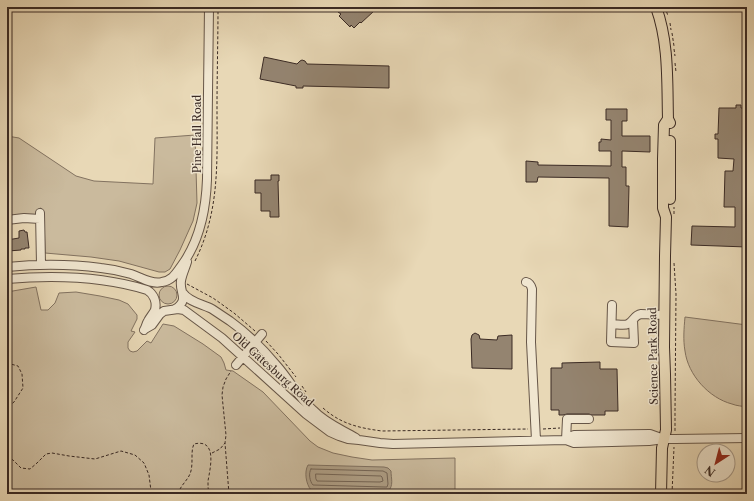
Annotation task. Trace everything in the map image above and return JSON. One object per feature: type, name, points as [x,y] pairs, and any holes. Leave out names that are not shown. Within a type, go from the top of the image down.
[{"type":"main road","name":"Science Park Road","points":[[656,7],[664,37],[667,60],[668,119],[671,126],[670,209],[666,216],[664,315],[666,430],[662,448],[661,494]]},
{"type":"street","name":"Pine Hall Road","points":[[190,260],[172,278],[164,282],[156,289],[154,310],[144,331],[152,325],[162,312],[171,310],[180,305],[182,302],[181,279],[186,265],[190,260],[201,226],[206,204],[209,7]]},
{"type":"street","points":[[7,220],[40,216],[41,264]]},
{"type":"street","name":"Old Gatesburg Road","points":[[7,267],[41,264],[79,266],[101,268],[128,274],[154,283],[170,281],[175,282],[179,285],[187,297],[223,316],[255,342],[279,368],[307,404],[324,420],[359,440]]},
{"type":"street","name":"Old Gatesburg Road","points":[[7,279],[62,277],[105,281],[147,290],[160,308],[171,310],[180,309],[188,312],[243,356],[306,414],[339,436],[348,439],[393,444],[536,440],[566,440],[574,443],[649,441],[664,439],[747,438]]},
{"type":"street","points":[[526,282],[530,283],[532,289],[531,342],[536,440]]},
{"type":"street","points":[[612,305],[611,342],[634,342],[633,320]]},
{"type":"street","points":[[612,324],[627,324],[638,314],[664,315]]},
{"type":"street","points":[[236,364],[262,336]]},
{"type":"street","points":[[566,440],[567,419],[589,419]]},
{"type":"path","points":[[190,260],[203,244],[209,225],[217,174],[218,7]]},
{"type":"path","points":[[186,281],[190,286],[213,298],[234,313],[262,336],[295,377]]},
{"type":"path","points":[[7,363],[18,366],[22,374],[23,388],[14,402],[7,408]]},
{"type":"path","points":[[229,494],[222,395],[226,379],[236,364]]},
{"type":"path","points":[[299,382],[307,392]]},
{"type":"path","points":[[319,405],[339,420],[351,425],[382,431],[532,429]]},
{"type":"path","points":[[538,429],[562,428]]},
{"type":"path","points":[[178,494],[190,474],[192,448],[194,444],[199,443],[205,445],[211,454],[208,484],[209,494]]},
{"type":"path","points":[[211,454],[220,449],[225,443]]},
{"type":"path","points":[[672,494],[674,446]]},
{"type":"path","points":[[7,457],[13,460],[21,468],[30,469],[46,454],[52,453],[95,459],[121,451],[135,455],[144,463],[149,475],[152,491],[151,494]]},
{"type":"shaded area","points":[[195,135],[197,203],[193,221],[180,250],[170,269],[165,272],[159,272],[119,261],[45,253],[44,213],[41,208],[37,210],[36,215],[7,217],[7,136],[19,138],[76,176],[94,181],[153,184],[155,138]]},
{"type":"shaded area","points":[[168,286],[174,289],[177,295],[174,301],[168,304],[162,301],[159,295],[162,289]]},
{"type":"shaded area","points":[[36,287],[41,310],[48,310],[55,303],[59,293],[76,292],[119,300],[128,304],[137,315],[137,319],[131,331],[135,332],[128,342],[128,348],[133,352],[137,351],[147,341],[151,343],[163,324],[174,326],[221,357],[226,370],[233,371],[263,392],[310,441],[318,447],[333,453],[372,460],[455,458],[455,494],[7,494],[7,292]]},
{"type":"shaded area","points":[[685,317],[747,325],[747,407],[734,405],[715,397],[695,377],[690,369],[685,351]]},
{"type":"water","points":[[308,465],[388,468],[391,471],[391,487],[388,491],[311,490],[306,478]]},
{"type":"building","points":[[342,7],[370,7],[374,11],[354,28],[351,25],[350,27],[339,16],[341,14],[338,12]]},
{"type":"building","points":[[264,57],[297,64],[302,60],[307,64],[389,66],[389,88],[303,86],[303,88],[296,88],[296,86],[260,79]]},
{"type":"building","points":[[736,105],[741,105],[741,108],[747,108],[747,207],[745,207],[744,225],[747,226],[747,247],[691,245],[692,226],[735,227],[735,207],[724,207],[725,171],[733,171],[734,159],[718,158],[718,139],[715,139],[715,134],[718,134],[719,108],[736,108]]},
{"type":"building","points":[[606,109],[627,109],[627,121],[622,121],[622,136],[650,136],[650,152],[622,151],[622,167],[626,167],[626,186],[629,186],[628,227],[609,226],[609,178],[538,177],[537,182],[526,182],[526,161],[538,162],[538,165],[611,166],[611,151],[599,151],[599,142],[601,142],[601,139],[611,140],[611,120],[606,120]]},
{"type":"building","points":[[271,175],[279,175],[279,217],[270,217],[270,211],[261,211],[261,193],[255,193],[255,180],[271,180]]},
{"type":"building","points":[[24,230],[27,232],[29,248],[7,251],[7,240],[19,238],[19,231]]},
{"type":"building","points":[[475,333],[479,335],[480,339],[497,340],[498,336],[512,335],[512,369],[472,368],[471,339],[472,335]]},
{"type":"building","points":[[600,362],[600,369],[617,369],[618,411],[605,411],[605,415],[559,415],[559,410],[551,410],[551,368],[562,368],[562,363]]}]
